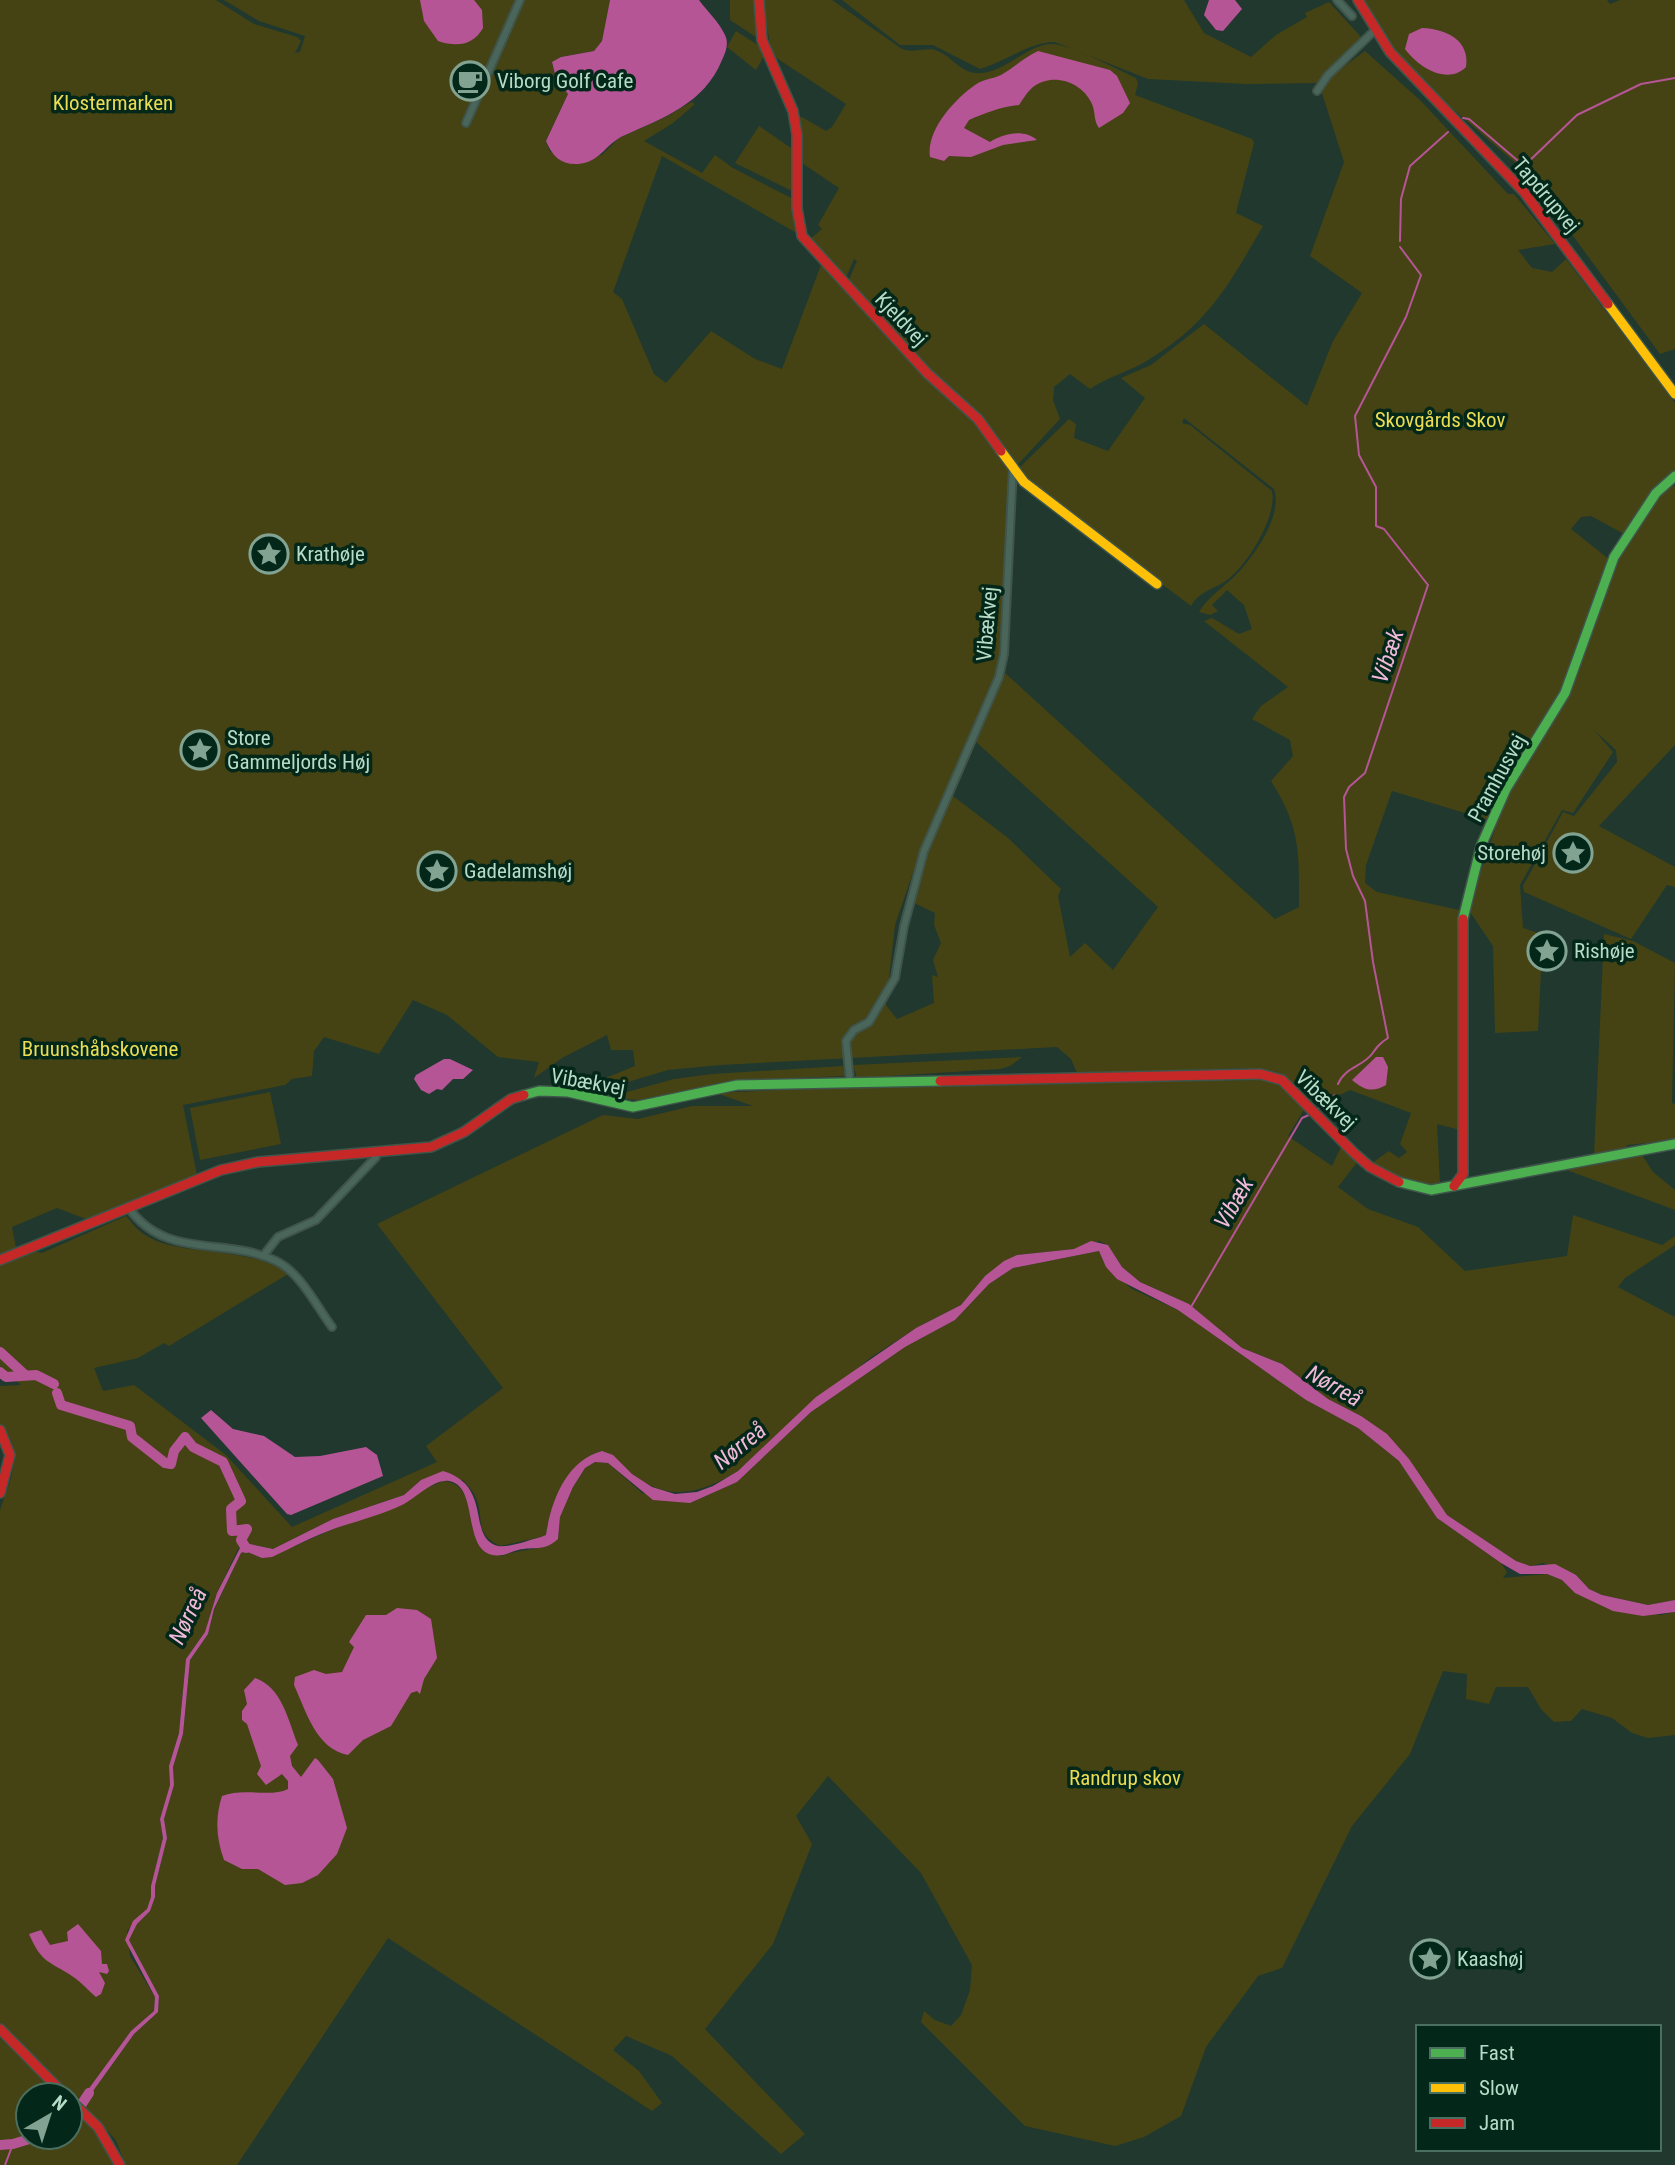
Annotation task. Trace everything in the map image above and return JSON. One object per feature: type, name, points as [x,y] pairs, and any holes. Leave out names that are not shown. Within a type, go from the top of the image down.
[{"type":"street","points":[[467,122],[520,0]]},
{"type":"street","name":"Kjeldvej","points":[[759,0],[762,40],[793,111],[797,135],[797,208],[802,236],[927,373],[978,419],[1001,446],[1013,467],[1038,495],[1157,584]]},
{"type":"street","points":[[1337,0],[1352,16]]},
{"type":"street","name":"Tapdrupvej","points":[[1358,0],[1374,31],[1420,84],[1524,192],[1675,394]]},
{"type":"street","points":[[1317,91],[1328,75],[1374,31]]},
{"type":"street","name":"Vibækvej","points":[[850,1082],[846,1041],[853,1030],[869,1022],[895,978],[904,926],[924,851],[999,677],[1004,654],[1013,467]]},
{"type":"street","name":"Pramhusvej","points":[[1463,1174],[1463,913],[1470,878],[1506,789],[1564,693],[1614,556],[1656,493],[1675,476]]},
{"type":"street","name":"Vibækvej","points":[[0,1260],[221,1170],[258,1162],[431,1147],[450,1140],[511,1099],[538,1091],[568,1092],[633,1107],[737,1085],[1270,1075],[1292,1088],[1372,1169],[1391,1182],[1409,1189],[1454,1186],[1675,1144]]},
{"type":"street","points":[[264,1256],[278,1237],[316,1220],[376,1157],[376,1152]]},
{"type":"street","points":[[1454,1186],[1463,1174],[1474,1182]]},
{"type":"street","points":[[128,1207],[142,1226],[158,1236],[264,1256],[284,1265],[332,1327]]},
{"type":"street","points":[[0,1430],[10,1455],[0,1493]]},
{"type":"street","points":[[0,2029],[51,2081]]},
{"type":"street","points":[[84,2113],[108,2140],[120,2165]]},
{"type":"green space","points":[[0,0],[216,0],[254,24],[297,37],[301,41],[295,53],[300,52],[305,36],[259,21],[224,0],[610,0],[602,41],[594,51],[561,57],[552,63],[556,78],[568,94],[543,147],[546,141],[550,152],[602,155],[619,138],[668,116],[691,102],[695,104],[673,123],[644,141],[702,173],[715,155],[733,168],[793,199],[795,232],[662,156],[613,292],[622,299],[654,374],[666,383],[711,331],[755,359],[782,369],[821,265],[845,289],[857,261],[854,259],[845,280],[809,240],[822,229],[818,225],[839,188],[799,161],[798,118],[802,117],[826,131],[832,127],[846,104],[772,55],[762,0],[832,0],[902,49],[938,51],[970,72],[991,71],[1040,46],[1059,45],[1093,57],[1136,78],[1138,83],[1135,95],[1252,139],[1254,143],[1236,213],[1263,226],[1215,302],[1187,332],[1134,368],[1090,389],[1070,374],[1054,387],[1053,400],[1060,419],[1011,472],[998,668],[920,852],[895,925],[886,1005],[897,1019],[934,1003],[932,975],[938,977],[933,960],[941,943],[934,925],[935,913],[914,903],[926,850],[949,793],[1008,838],[1061,889],[1058,896],[1070,957],[1085,943],[1113,970],[1158,907],[974,740],[1005,673],[1275,919],[1299,907],[1298,856],[1293,828],[1271,781],[1293,756],[1290,740],[1252,719],[1261,706],[1288,687],[1204,621],[1212,618],[1239,634],[1252,629],[1244,605],[1227,590],[1212,605],[1218,611],[1210,615],[1199,612],[1211,597],[1237,574],[1259,546],[1275,511],[1274,489],[1184,418],[1182,423],[1190,425],[1272,491],[1270,515],[1249,556],[1230,578],[1200,595],[1191,606],[1033,487],[1018,469],[1069,419],[1076,424],[1074,438],[1108,451],[1145,398],[1121,378],[1151,365],[1204,324],[1307,406],[1333,341],[1362,293],[1310,256],[1344,162],[1321,90],[1328,78],[1365,51],[1421,101],[1508,194],[1514,194],[1555,244],[1518,250],[1532,268],[1552,272],[1566,259],[1675,403],[1675,474],[1661,482],[1626,535],[1591,516],[1581,517],[1571,529],[1610,560],[1564,686],[1488,820],[1392,791],[1366,865],[1365,883],[1377,892],[1459,910],[1460,1130],[1437,1124],[1440,1184],[1403,1184],[1372,1163],[1389,1151],[1399,1158],[1407,1152],[1400,1144],[1411,1113],[1350,1090],[1329,1097],[1312,1095],[1281,1074],[1271,1071],[1254,1068],[1077,1073],[1071,1059],[1057,1047],[668,1070],[598,1091],[603,1079],[635,1066],[633,1050],[611,1050],[607,1035],[562,1058],[534,1078],[539,1062],[498,1057],[447,1015],[413,1000],[379,1054],[324,1037],[314,1051],[312,1076],[292,1079],[285,1085],[183,1105],[197,1175],[86,1219],[57,1208],[12,1227],[16,1248],[0,1254]]},
{"type":"green space","points":[[730,0],[757,0],[759,39],[730,20]]},
{"type":"green space","points":[[842,0],[1184,0],[1204,33],[1251,57],[1276,35],[1307,17],[1305,13],[1329,2],[1361,37],[1316,83],[1246,84],[1148,79],[1055,42],[1027,48],[980,69],[933,45],[900,45]]},
{"type":"green space","points":[[1364,0],[1607,0],[1610,4],[1620,0],[1675,0],[1675,349],[1660,354],[1526,172],[1426,86],[1384,37]]},
{"type":"green space","points":[[736,31],[761,47],[764,56],[756,70],[727,47]]},
{"type":"green space","points":[[759,126],[794,150],[793,188],[790,190],[735,163]]},
{"type":"green space","points":[[1671,482],[1675,487],[1675,745],[1599,826],[1675,867],[1675,887],[1667,885],[1631,939],[1524,892],[1523,886],[1563,812],[1574,816],[1617,762],[1616,750],[1595,731],[1613,752],[1573,813],[1562,810],[1520,885],[1523,928],[1559,940],[1566,947],[1566,959],[1541,971],[1538,1031],[1495,1033],[1493,946],[1468,909],[1508,791],[1559,711],[1581,662],[1623,547],[1663,489]]},
{"type":"green space","points":[[1604,934],[1633,941],[1675,963],[1672,1103],[1675,1104],[1675,1140],[1627,1145],[1625,1151],[1594,1156]]},
{"type":"green space","points":[[1022,1057],[1010,1066],[1000,1069],[857,1078],[853,1065]]},
{"type":"green space","points":[[843,1066],[845,1076],[740,1080],[638,1100],[609,1097],[674,1079]]},
{"type":"green space","points":[[1261,1080],[1275,1082],[1305,1108],[1288,1136],[1332,1166],[1342,1145],[1358,1161],[1338,1187],[1368,1209],[1418,1227],[1465,1271],[1567,1256],[1573,1215],[1662,1245],[1675,1236],[1675,1245],[1625,1278],[1618,1287],[1675,1317],[1675,1600],[1648,1605],[1602,1595],[1589,1589],[1576,1575],[1543,1563],[1530,1566],[1516,1561],[1447,1515],[1361,1416],[1328,1399],[1282,1364],[1242,1348],[1189,1304],[1140,1282],[1122,1267],[1108,1245],[1099,1241],[1074,1249],[1017,1255],[985,1276],[961,1305],[916,1328],[870,1358],[738,1471],[711,1485],[685,1492],[659,1489],[645,1483],[602,1451],[590,1456],[571,1473],[557,1497],[546,1535],[541,1537],[500,1546],[483,1531],[476,1498],[463,1480],[421,1480],[404,1495],[333,1519],[273,1549],[245,1543],[238,1549],[217,1593],[205,1632],[186,1659],[179,1733],[169,1766],[170,1785],[160,1819],[163,1838],[151,1886],[151,1897],[147,1909],[127,1931],[130,1956],[155,1997],[154,2011],[131,2031],[84,2095],[84,2081],[58,2081],[0,2024],[0,1510],[11,1477],[14,1455],[8,1434],[0,1425],[0,1386],[21,1385],[0,1366],[0,1264],[33,1251],[42,1253],[126,1216],[139,1230],[155,1240],[173,1246],[255,1259],[288,1274],[169,1346],[164,1343],[138,1358],[94,1368],[103,1391],[134,1385],[226,1455],[292,1527],[437,1462],[426,1446],[503,1388],[377,1224],[603,1115],[638,1119],[692,1106],[753,1106],[716,1093],[843,1087]]},
{"type":"green space","points":[[270,1092],[281,1144],[200,1160],[190,1108]]},
{"type":"green space","points":[[1642,1155],[1653,1172],[1675,1190],[1675,1210],[1564,1169]]},
{"type":"green space","name":"Randrup skov","points":[[1099,1251],[1106,1267],[1132,1289],[1178,1310],[1306,1400],[1358,1428],[1399,1461],[1437,1518],[1501,1563],[1507,1572],[1503,1578],[1547,1574],[1562,1580],[1575,1593],[1660,1615],[1675,1612],[1675,1735],[1648,1738],[1632,1733],[1612,1718],[1582,1709],[1571,1721],[1554,1722],[1541,1709],[1528,1687],[1496,1687],[1489,1704],[1466,1699],[1467,1674],[1443,1671],[1410,1754],[1352,1826],[1282,1968],[1258,1976],[1206,2047],[1181,2116],[1144,2137],[1115,2146],[1025,2126],[921,2022],[924,2011],[935,2020],[951,2026],[961,2015],[970,1990],[972,1965],[921,1873],[828,1776],[796,1816],[812,1844],[773,1944],[705,2029],[805,2134],[781,2154],[672,2056],[626,2036],[613,2050],[639,2071],[662,2103],[652,2111],[388,1938],[237,2165],[126,2165],[115,2139],[84,2104],[134,2034],[158,2012],[159,1996],[129,1940],[137,1924],[150,1911],[155,1897],[155,1886],[167,1838],[164,1819],[174,1785],[173,1767],[183,1734],[190,1660],[208,1634],[214,1610],[241,1553],[245,1551],[262,1558],[272,1556],[443,1481],[453,1483],[465,1495],[477,1541],[501,1556],[537,1548],[558,1539],[560,1517],[573,1487],[585,1468],[595,1462],[608,1463],[642,1493],[690,1503],[737,1482],[811,1412],[905,1347],[955,1320],[989,1284],[1013,1268]]},
{"type":"green space","points":[[0,2038],[45,2081],[14,2081],[14,2151],[84,2151],[84,2120],[96,2133],[114,2165],[0,2165]]},
{"type":"shaded area","points":[[420,0],[474,0],[482,10],[483,28],[469,42],[463,44],[438,41],[424,21]]},
{"type":"shaded area","points":[[610,0],[699,0],[725,35],[726,51],[705,88],[681,108],[617,139],[592,160],[578,164],[567,163],[554,155],[546,141],[568,94],[556,78],[552,62],[561,57],[594,51],[602,41]]},
{"type":"shaded area","points":[[1209,0],[1235,0],[1242,9],[1223,31],[1216,30],[1204,15]]},
{"type":"shaded area","points":[[1422,28],[1448,34],[1460,43],[1466,58],[1466,67],[1450,75],[1433,72],[1417,62],[1405,49],[1409,34]]},
{"type":"shaded area","points":[[1038,51],[1110,70],[1117,76],[1130,103],[1123,113],[1099,128],[1091,102],[1081,89],[1066,81],[1049,80],[1033,87],[1019,105],[969,120],[964,128],[990,142],[1001,136],[1020,133],[1037,140],[1003,145],[971,157],[949,156],[944,161],[930,157],[930,147],[937,126],[959,98],[978,83],[1001,75]]},
{"type":"shaded area","points":[[1376,1057],[1383,1057],[1388,1067],[1386,1085],[1368,1089],[1352,1080]]},
{"type":"shaded area","points":[[444,1059],[450,1059],[473,1070],[463,1079],[453,1079],[442,1090],[437,1089],[429,1094],[421,1090],[414,1079],[416,1075]]},
{"type":"shaded area","points":[[1091,1241],[1108,1245],[1122,1267],[1140,1282],[1189,1304],[1242,1348],[1282,1364],[1328,1399],[1361,1416],[1387,1434],[1409,1459],[1447,1515],[1516,1561],[1530,1566],[1555,1564],[1576,1575],[1589,1589],[1602,1595],[1648,1605],[1675,1600],[1675,1612],[1643,1616],[1613,1611],[1575,1593],[1562,1580],[1547,1574],[1520,1574],[1501,1563],[1437,1518],[1399,1461],[1358,1428],[1306,1400],[1178,1310],[1117,1279],[1106,1267],[1099,1251],[1013,1268],[989,1284],[955,1320],[905,1347],[811,1412],[737,1482],[690,1503],[653,1500],[608,1463],[595,1462],[585,1468],[573,1487],[560,1517],[558,1539],[543,1547],[503,1555],[489,1554],[480,1547],[475,1536],[469,1508],[459,1486],[443,1481],[394,1509],[328,1531],[272,1557],[262,1558],[245,1551],[241,1553],[214,1609],[208,1634],[190,1660],[183,1734],[173,1767],[174,1785],[164,1819],[167,1838],[155,1886],[155,1897],[150,1911],[137,1924],[129,1940],[159,1996],[158,2012],[134,2034],[84,2104],[84,2095],[131,2031],[154,2011],[155,1997],[125,1940],[133,1921],[147,1909],[151,1897],[151,1886],[163,1838],[160,1819],[170,1785],[169,1766],[179,1733],[186,1659],[205,1632],[217,1593],[241,1546],[245,1543],[273,1549],[333,1519],[404,1495],[421,1480],[443,1471],[459,1478],[469,1488],[483,1533],[489,1541],[498,1546],[508,1546],[546,1535],[556,1496],[562,1484],[579,1464],[602,1451],[613,1455],[632,1474],[652,1487],[675,1494],[697,1492],[738,1471],[816,1397],[916,1328],[961,1305],[985,1276],[1004,1261],[1017,1255],[1074,1249]]},
{"type":"shaded area","points":[[211,1410],[233,1429],[264,1436],[295,1457],[320,1456],[366,1447],[377,1455],[383,1476],[291,1515],[287,1514],[201,1418]]},
{"type":"shaded area","points":[[397,1608],[417,1610],[431,1619],[437,1658],[424,1679],[420,1694],[417,1691],[411,1693],[391,1726],[363,1740],[348,1755],[337,1751],[320,1737],[314,1728],[294,1685],[295,1677],[314,1670],[326,1674],[342,1672],[354,1647],[349,1642],[366,1615],[386,1615]]},
{"type":"shaded area","points":[[255,1678],[272,1689],[287,1715],[298,1745],[290,1756],[292,1766],[301,1777],[315,1758],[318,1760],[333,1779],[347,1828],[337,1854],[318,1875],[302,1883],[285,1885],[258,1869],[242,1869],[224,1860],[219,1844],[217,1820],[222,1796],[239,1792],[273,1793],[288,1789],[288,1781],[282,1774],[266,1785],[257,1774],[261,1766],[247,1724],[242,1720],[242,1711],[247,1704],[244,1690]]},
{"type":"shaded area","points":[[78,1924],[101,1951],[102,1964],[107,1964],[109,1971],[107,1974],[99,1972],[105,1983],[101,1994],[96,1997],[76,1979],[45,1959],[29,1934],[41,1930],[50,1945],[68,1941],[67,1932]]},
{"type":"waterway","points":[[1463,118],[1469,119],[1524,166],[1577,115],[1641,84],[1675,78]]},
{"type":"waterway","points":[[1400,241],[1401,199],[1410,166],[1448,132]]},
{"type":"waterway","name":"Vibæk","points":[[1338,1084],[1345,1074],[1368,1058],[1388,1038],[1373,962],[1365,901],[1353,876],[1346,849],[1344,797],[1349,787],[1365,773],[1428,585],[1384,529],[1376,526],[1376,487],[1359,455],[1355,416],[1406,317],[1421,275],[1400,247]]},
{"type":"waterway","name":"Vibæk","points":[[1319,1108],[1335,1095]]},
{"type":"waterway","name":"Vibæk","points":[[1191,1307],[1302,1118],[1311,1114]]},
{"type":"waterway","points":[[0,1352],[25,1375]]},
{"type":"waterway","points":[[0,1372],[6,1377],[36,1375],[54,1384]]},
{"type":"waterway","points":[[57,1393],[61,1405],[130,1426],[132,1437],[165,1463],[171,1464],[174,1451],[185,1437],[193,1447],[223,1462],[241,1501],[231,1509],[232,1531],[247,1529],[241,1540],[246,1548]]},
{"type":"waterway","name":"Nørreå","points":[[84,2101],[89,2093]]},
{"type":"waterway","points":[[5,2165],[13,2144]]},
{"type":"waterway","name":"Nørreå","points":[[0,2145],[14,2144]]},
{"type":"traffic: fast","points":[[1463,919],[1481,846],[1506,789],[1565,693],[1614,557],[1656,493],[1675,476]]},
{"type":"traffic: fast","points":[[524,1095],[539,1091],[568,1092],[633,1107],[737,1085],[940,1081]]},
{"type":"traffic: fast","points":[[1399,1182],[1431,1190],[1675,1144]]},
{"type":"traffic: slow","points":[[1608,304],[1675,394]]},
{"type":"traffic: slow","points":[[1001,451],[1024,482],[1157,584]]},
{"type":"traffic: jam","points":[[759,0],[762,40],[793,111],[797,135],[797,208],[802,236],[927,373],[978,419],[1001,451]]},
{"type":"traffic: jam","points":[[1358,0],[1390,52],[1524,192],[1608,304]]},
{"type":"traffic: jam","points":[[1454,1186],[1463,1174],[1463,919]]},
{"type":"traffic: jam","points":[[940,1081],[1260,1074],[1282,1080],[1370,1167],[1399,1182]]},
{"type":"traffic: jam","points":[[0,1260],[221,1170],[258,1162],[431,1147],[464,1132],[511,1099],[524,1095]]},
{"type":"traffic: jam","points":[[0,1430],[10,1455],[0,1493]]},
{"type":"traffic: jam","points":[[0,2029],[51,2081]]},
{"type":"traffic: jam","points":[[84,2114],[98,2127],[120,2165]]},
{"type":"place","name":"Viborg Golf Cafe","points":[[470,81]]},
{"type":"place","name":"Krathøje","points":[[269,554]]},
{"type":"place","name":"Store Gammeljords Høj","points":[[200,750]]},
{"type":"place","name":"Storehøj","points":[[1573,853]]},
{"type":"place","name":"Gadelamshøj","points":[[437,871]]},
{"type":"place","name":"Rishøje","points":[[1547,951]]},
{"type":"place","name":"Kaashøj","points":[[1430,1959]]},
{"type":"park label","name":"Klostermarken","points":[[113,103]]},
{"type":"park label","name":"Skovgårds Skov","points":[[1440,420]]},
{"type":"park label","name":"Bruunshåbskovene","points":[[100,1049]]}]
